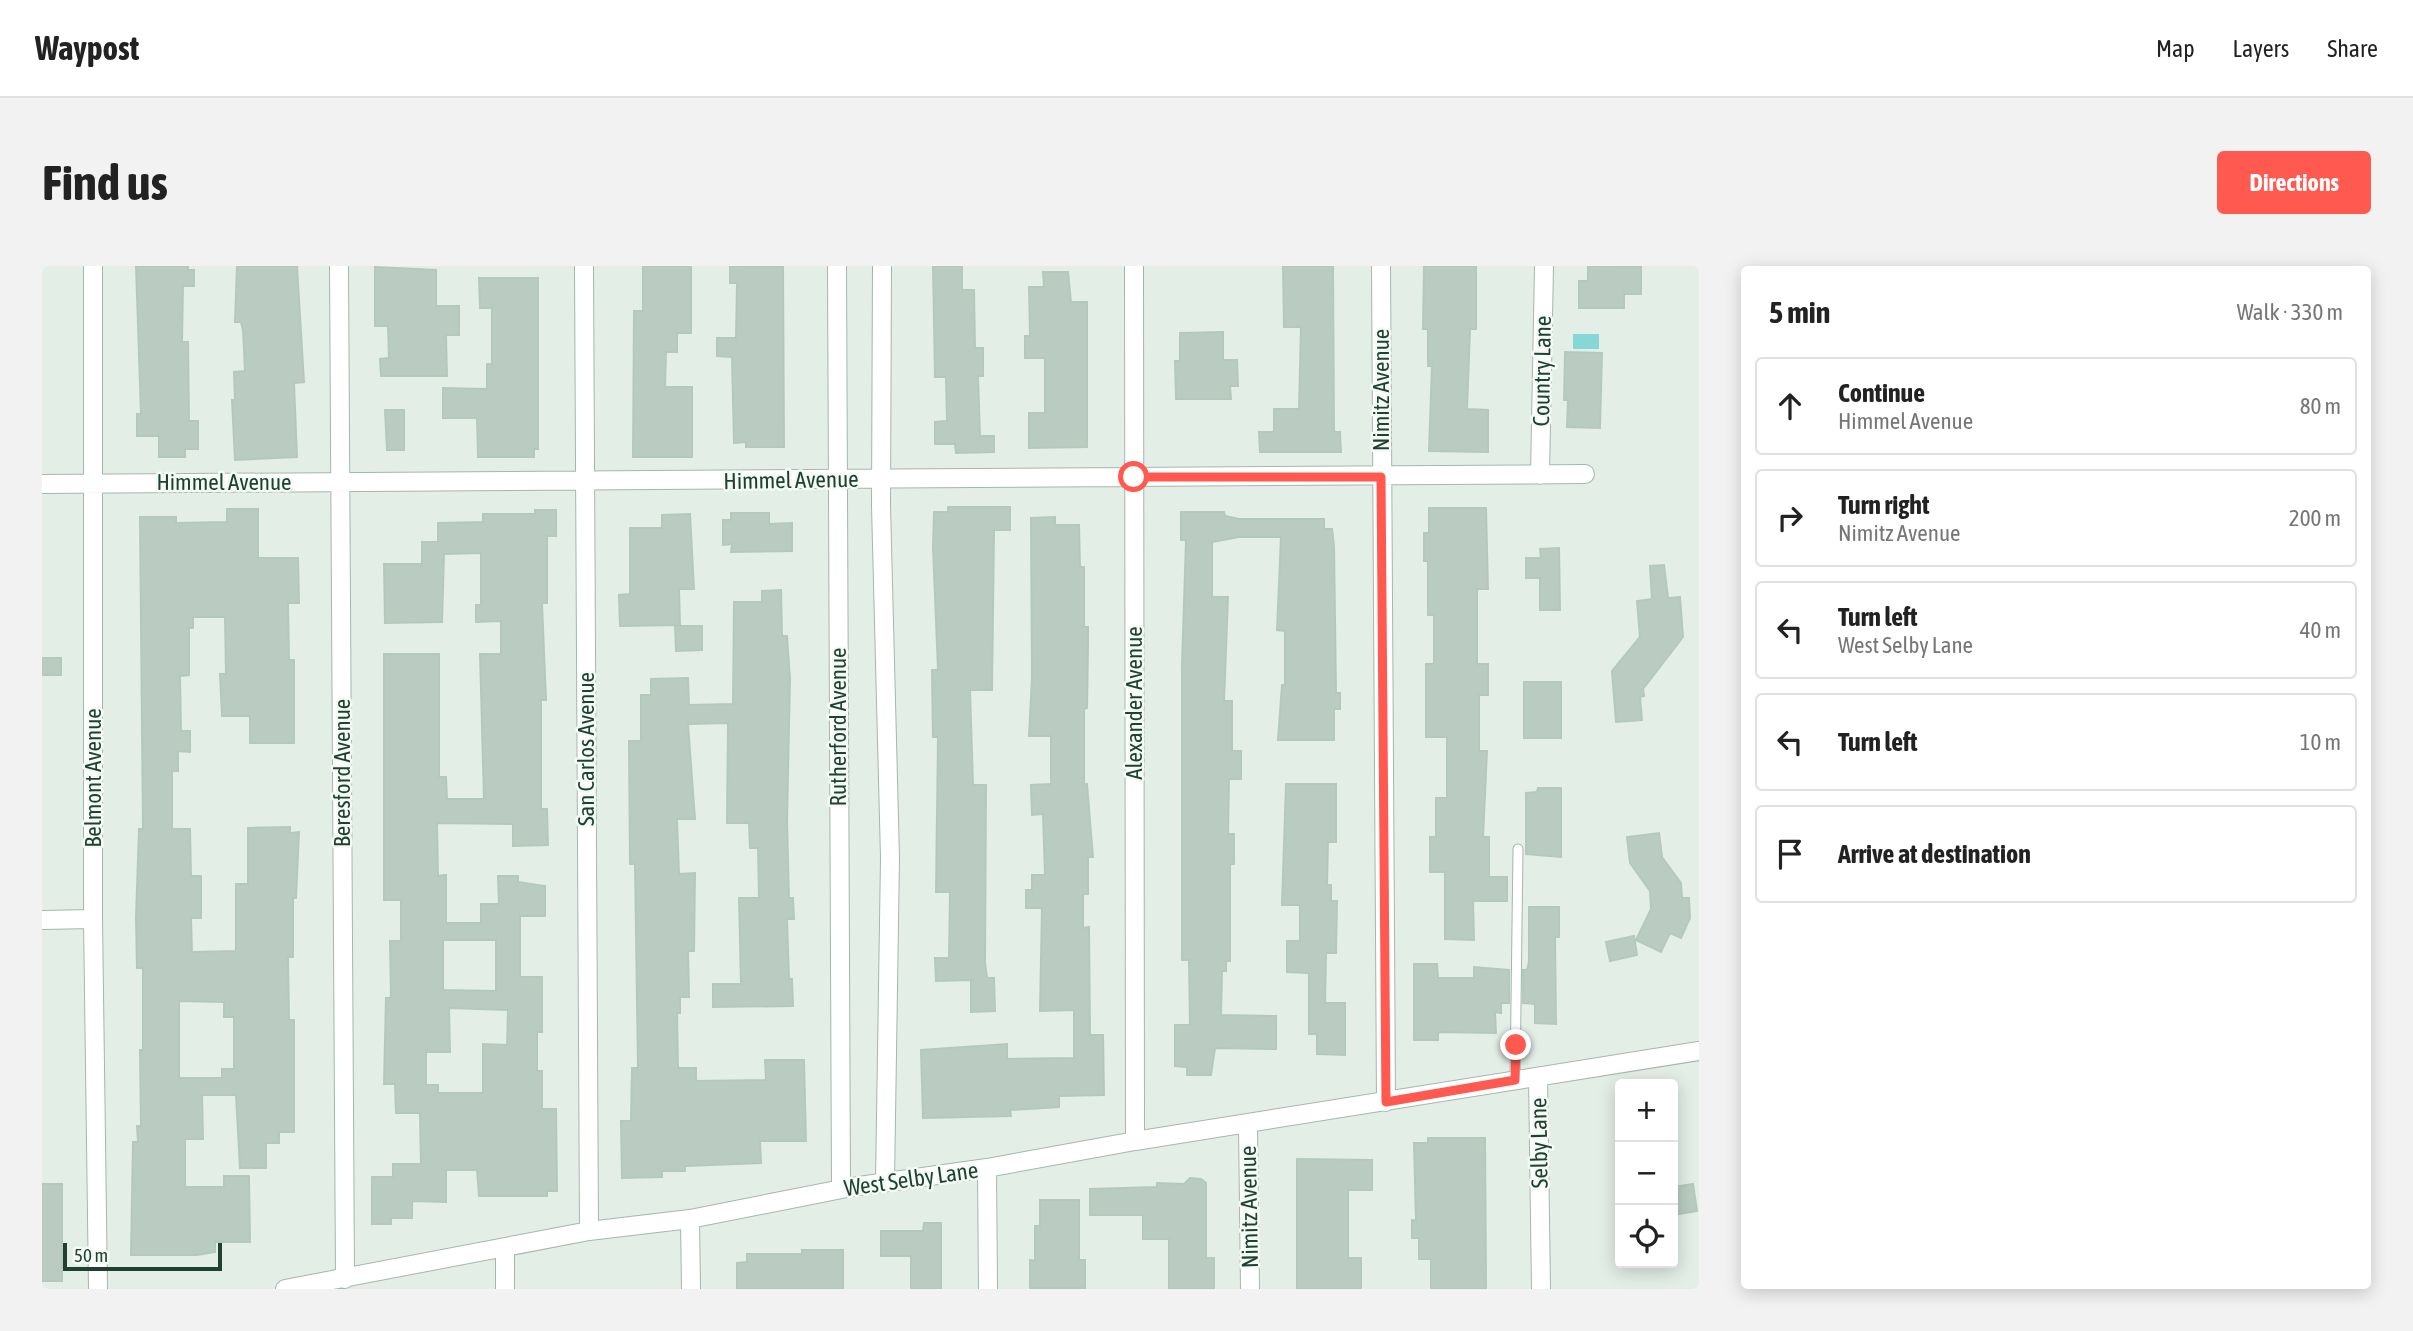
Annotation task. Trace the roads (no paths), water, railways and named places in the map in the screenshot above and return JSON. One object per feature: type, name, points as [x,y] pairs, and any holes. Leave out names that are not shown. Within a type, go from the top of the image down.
[{"type":"street","name":"Belmont Avenue","points":[[93,266],[93,919],[98,1289]]},
{"type":"street","name":"Beresford Avenue","points":[[339,266],[345,1279]]},
{"type":"street","name":"San Carlos Avenue","points":[[584,266],[589,1231]]},
{"type":"street","name":"Rutherford Avenue","points":[[837,266],[841,1189]]},
{"type":"street","name":"Rutherford Avenue","points":[[882,266],[881,479],[890,858],[885,1182]]},
{"type":"street","name":"Alexander Avenue","points":[[1134,266],[1136,1141]]},
{"type":"street","name":"Nimitz Avenue","points":[[1381,266],[1386,1102]]},
{"type":"street","name":"Country Lane","points":[[1540,475],[1544,266]]},
{"type":"street","name":"Himmel Avenue","points":[[42,484],[1585,474]]},
{"type":"street","points":[[42,920],[93,919]]},
{"type":"street","name":"Selby Lane","points":[[1541,1289],[1538,1077],[1699,1051]]},
{"type":"street","name":"West Selby Lane","points":[[285,1289],[589,1231],[690,1219],[841,1189],[987,1168],[1136,1141],[1538,1077]]},
{"type":"street","name":"Nimitz Avenue","points":[[1248,1125],[1250,1289]]},
{"type":"street","points":[[987,1168],[988,1289]]},
{"type":"street","points":[[690,1219],[691,1289]]},
{"type":"street","points":[[505,1248],[505,1289]]},
{"type":"lane","points":[[1515,1080],[1518,849]]},
{"type":"water","points":[[1573,334],[1599,334],[1599,349],[1573,349]]}]
